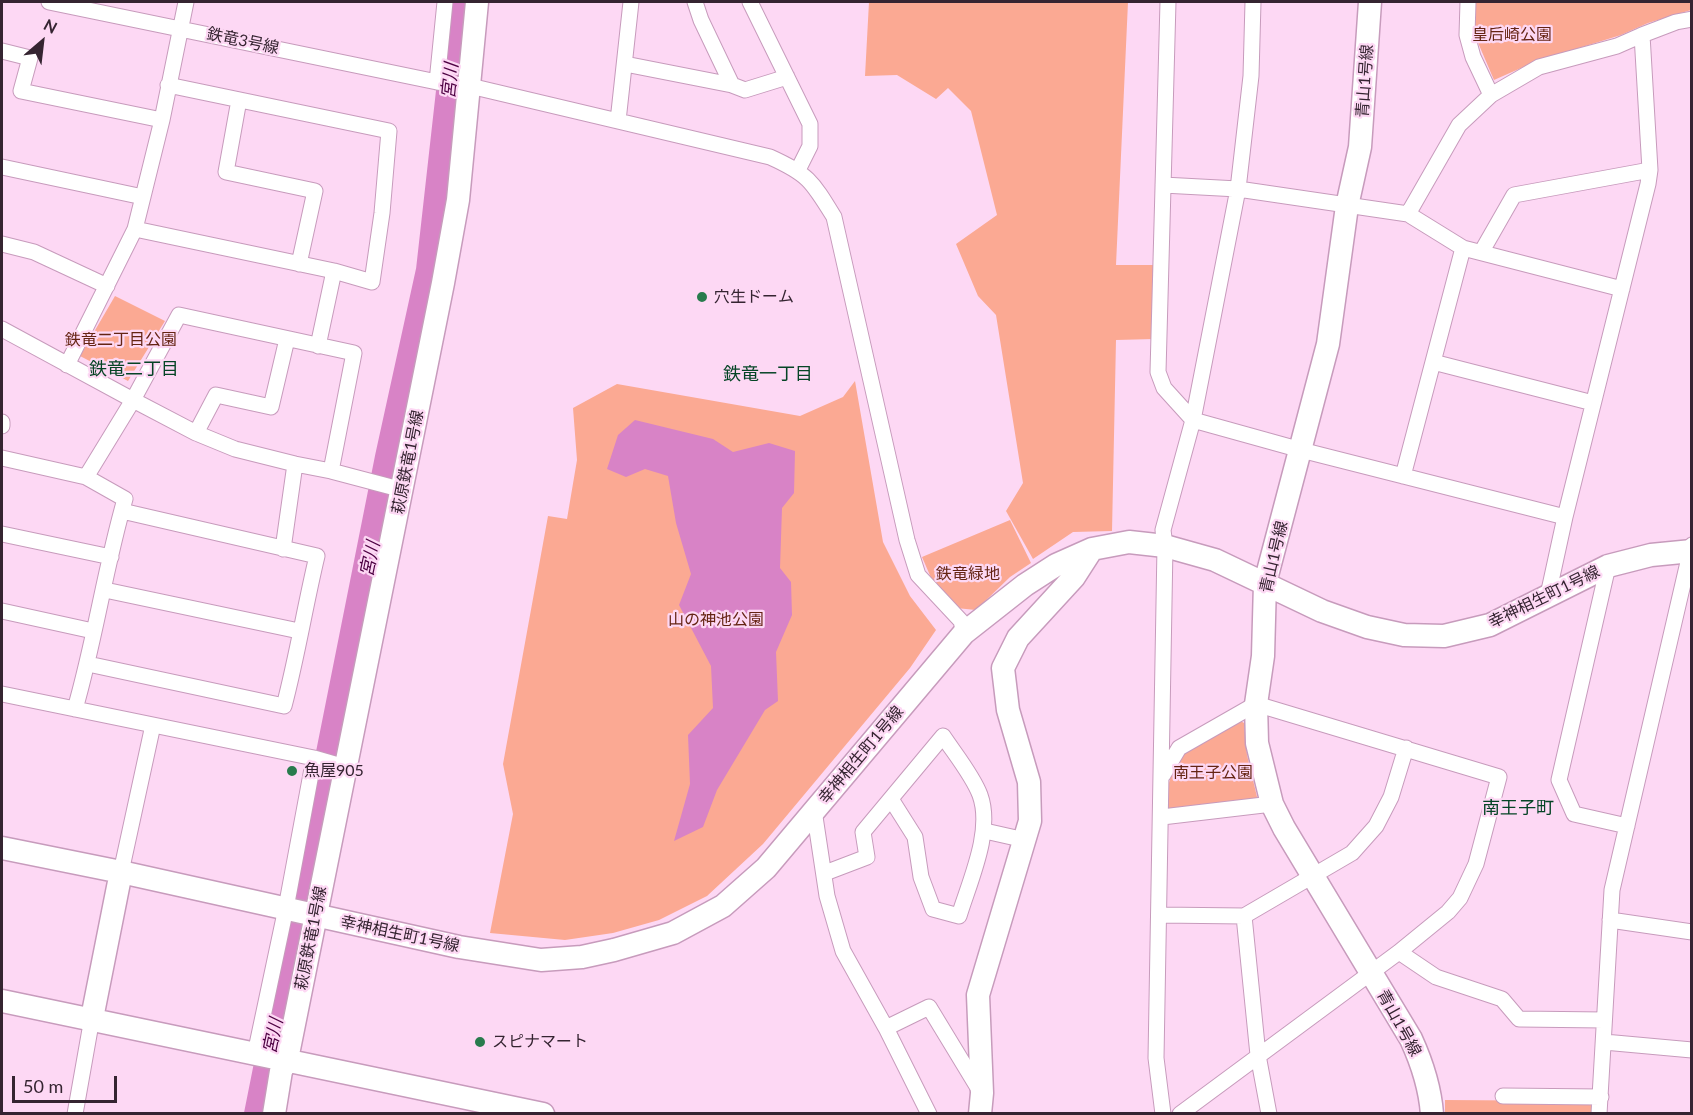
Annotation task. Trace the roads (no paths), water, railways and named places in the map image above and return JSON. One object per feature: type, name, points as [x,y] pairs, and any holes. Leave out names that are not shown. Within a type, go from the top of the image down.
[{"type":"street","name":"鉄竜3号線","points":[[49,2],[437,82],[470,86],[770,157],[798,170]]},
{"type":"street","points":[[67,365],[135,229],[162,120],[186,2]]},
{"type":"street","points":[[437,82],[445,2]]},
{"type":"street","name":"萩原鉄竜1号線","points":[[274,1113],[281,1071],[287,1059],[316,915],[342,765],[458,200],[477,2]]},
{"type":"street","points":[[618,121],[632,2]]},
{"type":"street","points":[[695,2],[732,86]]},
{"type":"street","points":[[750,2],[810,124],[810,146],[798,170],[816,187],[834,217],[896,494],[918,575],[961,621],[964,633]]},
{"type":"street","points":[[1168,2],[1158,372],[1164,388],[1193,420],[1565,517]]},
{"type":"street","points":[[1163,1113],[1156,1058],[1162,817],[1165,546],[1163,530],[1193,420],[1238,189],[1251,76],[1253,2]]},
{"type":"street","name":"青山1号線","points":[[1370,2],[1360,147],[1347,206],[1328,344],[1265,583],[1263,656],[1256,704],[1257,744],[1272,804],[1284,828],[1411,1039],[1421,1062],[1430,1095],[1432,1113]]},
{"type":"street","points":[[1468,2],[1467,35],[1473,57],[1491,95]]},
{"type":"street","points":[[1408,214],[1459,125],[1491,95],[1539,67],[1617,46],[1676,21],[1692,19]]},
{"type":"street","points":[[1548,595],[1565,517],[1648,184],[1650,170],[1642,35]]},
{"type":"street","points":[[2,51],[30,58],[21,91],[162,120]]},
{"type":"street","points":[[625,64],[745,90],[786,77]]},
{"type":"street","points":[[135,229],[372,282],[382,213],[389,131],[168,85]]},
{"type":"street","points":[[239,100],[226,172],[315,191],[299,264]]},
{"type":"street","points":[[2,167],[143,197]]},
{"type":"street","points":[[1482,251],[1514,195],[1650,170]]},
{"type":"street","points":[[1163,184],[1238,189],[1408,214],[1464,248],[1622,289]]},
{"type":"street","points":[[2,244],[34,252],[107,286]]},
{"type":"street","points":[[1403,476],[1464,248]]},
{"type":"street","points":[[318,346],[334,272]]},
{"type":"street","points":[[86,477],[133,400],[178,315],[354,353],[331,471]]},
{"type":"street","points":[[2,329],[196,433],[235,449],[399,489]]},
{"type":"street","points":[[196,433],[216,395],[271,407],[287,339]]},
{"type":"street","points":[[1433,362],[1593,403]]},
{"type":"street","points":[[2,458],[86,477],[125,499],[105,590],[93,631],[88,664],[75,709]]},
{"type":"street","points":[[283,549],[295,464]]},
{"type":"street","points":[[88,664],[284,706],[317,556],[122,512]]},
{"type":"street","points":[[2,534],[111,557]]},
{"type":"street","name":"幸神相生町1号線","points":[[2,848],[459,947],[541,960],[582,957],[673,933],[723,906],[766,868],[964,633],[1025,585],[1056,565],[1092,549],[1129,542],[1165,546],[1215,560],[1322,611],[1367,627],[1404,635],[1444,636],[1490,625],[1608,566],[1651,555],[1691,549]]},
{"type":"street","points":[[981,1103],[978,995],[1030,821],[1029,782],[1008,710],[1003,668],[1018,638],[1074,577],[1092,549]]},
{"type":"street","points":[[1599,1113],[1612,890],[1691,549]]},
{"type":"street","points":[[1608,566],[1559,780],[1574,813],[1627,826]]},
{"type":"street","points":[[105,590],[299,631]]},
{"type":"street","points":[[2,611],[93,631]]},
{"type":"street","points":[[2,694],[342,765]]},
{"type":"street","points":[[1161,778],[1179,748],[1256,704],[1499,777],[1476,864],[1460,898],[1448,912],[1399,952],[1370,971],[1180,1113]]},
{"type":"street","points":[[75,1113],[121,872],[153,725]]},
{"type":"street","points":[[825,873],[867,857],[862,832],[944,736],[979,793],[985,813],[985,831],[959,916],[933,909],[921,878],[915,837],[891,799]]},
{"type":"street","points":[[1160,915],[1244,916],[1352,853],[1376,826],[1390,797],[1406,748]]},
{"type":"street","points":[[255,1054],[318,759]]},
{"type":"street","points":[[1162,817],[1272,804]]},
{"type":"street","points":[[814,810],[827,896],[843,951],[886,1028],[929,1113]]},
{"type":"street","points":[[985,831],[1025,840]]},
{"type":"street","points":[[1244,916],[1257,1055],[1269,1113]]},
{"type":"street","points":[[1611,920],[1692,932]]},
{"type":"street","points":[[1399,952],[1436,976],[1502,999],[1519,1019],[1604,1020]]},
{"type":"street","points":[[2,1000],[287,1059],[491,1108],[543,1113]]},
{"type":"street","points":[[886,1028],[930,1007],[981,1103]]},
{"type":"street","points":[[1604,1042],[1692,1050]]},
{"type":"street","points":[[1503,1096],[1600,1096]]},
{"type":"waterway","name":"宮川","points":[[257,1114],[388,457],[429,270],[459,2]]},
{"type":"place","name":"穴生ドーム","points":[[702,297]]},
{"type":"place","name":"魚屋905","points":[[292,771]]},
{"type":"place","name":"スピナマート","points":[[480,1042]]},
{"type":"district","name":"鉄竜二丁目","points":[[134,369]]},
{"type":"district","name":"鉄竜一丁目","points":[[768,374]]},
{"type":"district","name":"南王子町","points":[[1518,808]]},
{"type":"park label","name":"皇后崎公園","points":[[1512,35]]},
{"type":"park label","name":"鉄竜二丁目公園","points":[[121,340]]},
{"type":"park label","name":"鉄竜緑地","points":[[968,574]]},
{"type":"park label","name":"山の神池公園","points":[[716,620]]},
{"type":"park label","name":"南王子公園","points":[[1213,773]]}]
